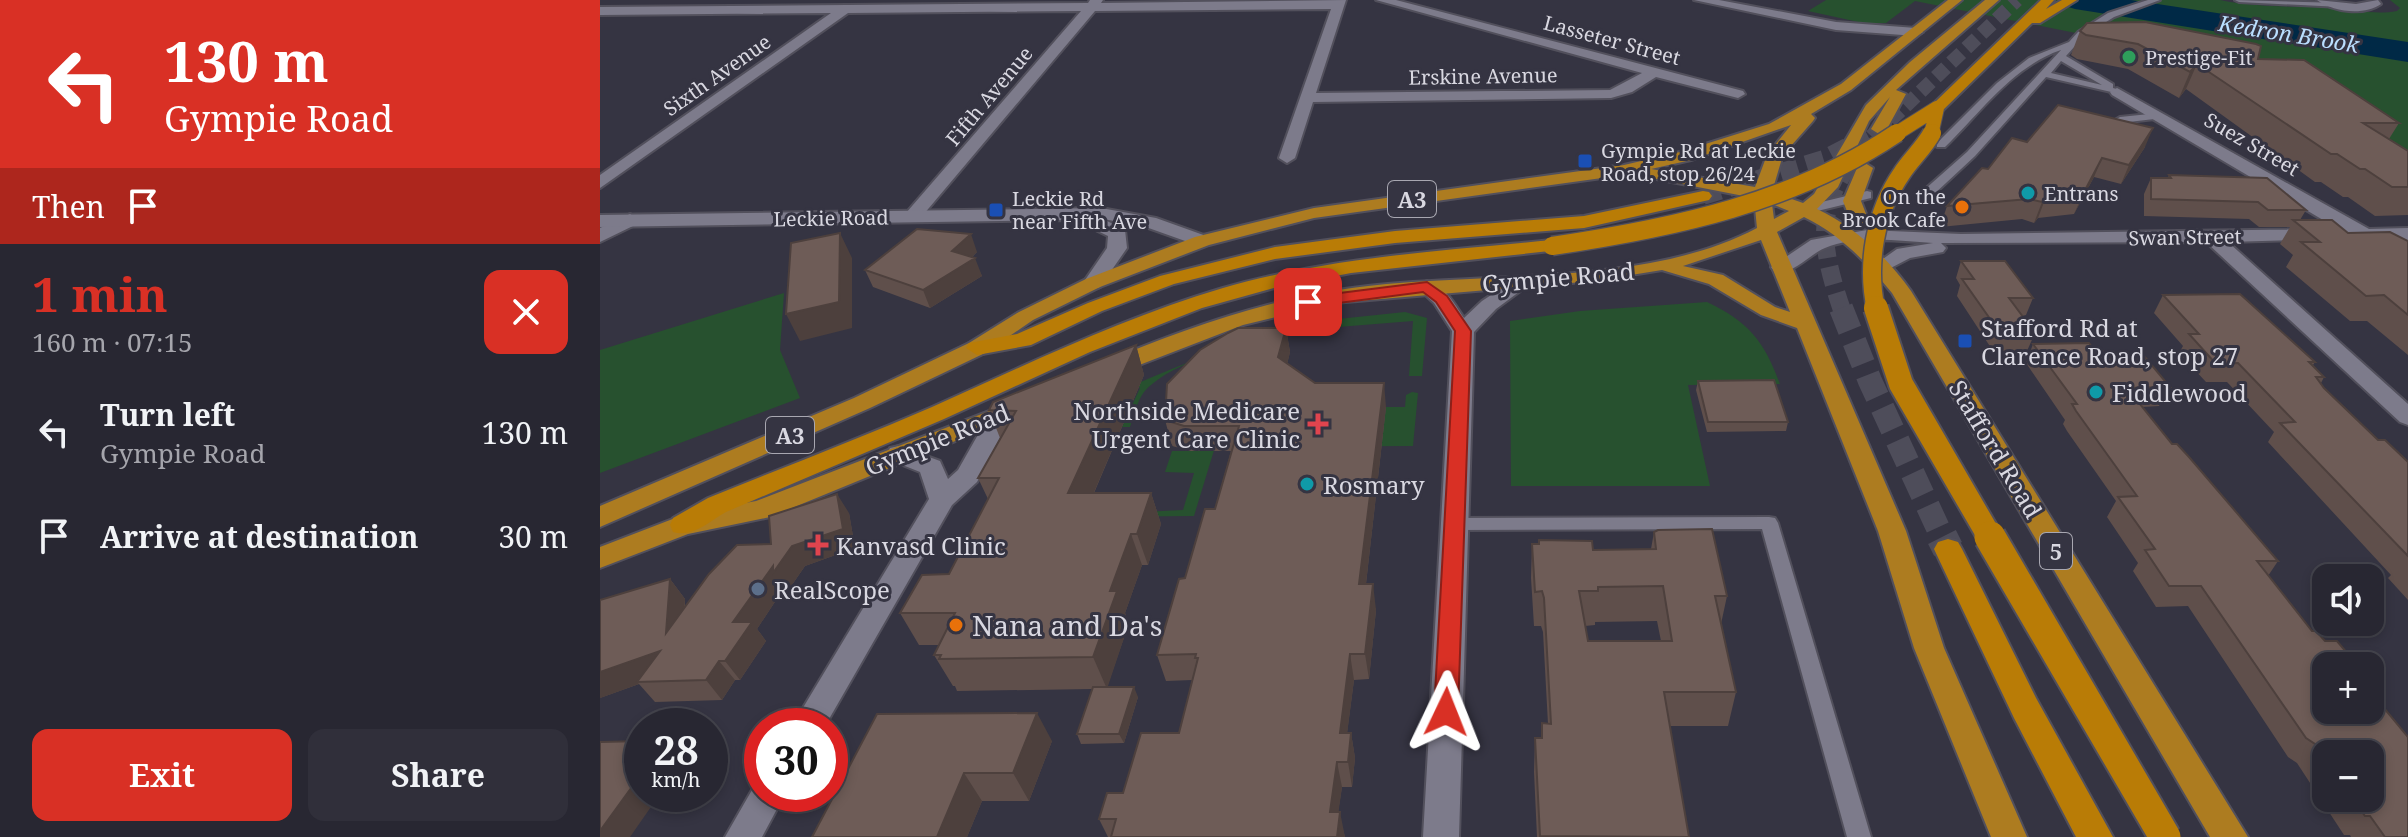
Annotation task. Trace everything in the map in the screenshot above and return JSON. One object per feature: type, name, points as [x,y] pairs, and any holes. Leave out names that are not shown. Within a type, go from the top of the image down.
[{"type":"highway","name":"Gympie Road","points":[[1086,378],[1170,343],[1254,315],[1337,296],[1580,278],[1661,267],[1726,249],[1805,210],[1829,191],[1860,124],[1904,76],[1993,0]]},
{"type":"highway","points":[[2017,29],[2071,0]]},
{"type":"highway","points":[[683,525],[717,505],[1155,317],[1274,281],[1361,267],[1599,240],[1716,216],[1815,180],[1875,149],[1908,124],[1937,108],[2042,2]]},
{"type":"highway","name":"A3","points":[[600,517],[862,403],[977,348],[1026,316],[1093,283],[1202,241],[1314,213],[1624,170],[1728,143],[1794,118],[1824,102],[1951,4]]},
{"type":"highway","points":[[1879,129],[1899,96],[1904,76]]},
{"type":"highway","points":[[1824,102],[1780,145],[1770,160],[1764,194],[1767,231],[1892,531],[1929,648],[2009,837]]},
{"type":"highway","points":[[1937,108],[1932,133],[1907,163],[1879,221],[1870,268],[1878,323],[1901,384],[2165,837]]},
{"type":"highway","points":[[1859,205],[1865,168]]},
{"type":"highway","name":"Stafford Road","points":[[1624,170],[1713,181],[1764,194],[1805,210],[1852,239],[1883,266],[2230,837]]},
{"type":"highway","points":[[977,348],[1023,340],[1095,307],[1167,280],[1275,253],[1349,241],[1584,222],[1703,196]]},
{"type":"highway","points":[[1661,267],[1716,279],[1768,311],[1805,324]]},
{"type":"highway","name":"Gympie Road","points":[[600,558],[683,525],[761,510],[1044,397]]},
{"type":"highway","points":[[1948,549],[2025,708],[2095,837]]},
{"type":"street","points":[[600,9],[614,0]]},
{"type":"street","name":"Lasseter Street","points":[[1382,0],[1738,94]]},
{"type":"street","points":[[1418,10],[1442,0]]},
{"type":"street","points":[[1700,0],[1836,26],[1916,32]]},
{"type":"street","points":[[2323,0],[2368,7],[2375,4],[2372,0]]},
{"type":"street","points":[[600,9],[851,4],[1338,2],[1287,158]]},
{"type":"street","name":"Fifth Avenue","points":[[912,217],[1094,3]]},
{"type":"street","name":"Sixth Avenue","points":[[600,183],[851,4]]},
{"type":"street","points":[[1836,26],[1868,41],[1878,61]]},
{"type":"street","name":"Erskine Avenue","points":[[1307,98],[1603,95],[1623,91],[1654,72]]},
{"type":"street","name":"Suez Street","points":[[2117,92],[2366,235]]},
{"type":"street","name":"Leckie Road","points":[[600,221],[1062,216],[1101,212],[1121,213],[1202,241]]},
{"type":"street","name":"Leckie Road","points":[[1062,216],[1104,225],[1118,234],[1117,248],[1093,283]]},
{"type":"street","points":[[600,236],[630,220]]},
{"type":"street","name":"Swan Street","points":[[1781,267],[1818,244],[1852,239],[1931,235],[1961,240],[2408,234]]},
{"type":"street","points":[[2211,237],[2408,417]]},
{"type":"street","name":"Swan Street","points":[[1883,266],[1904,253],[1942,247],[1961,240]]},
{"type":"street","points":[[1463,331],[1489,305],[1520,282]]},
{"type":"street","points":[[1427,287],[1441,299],[1463,331],[1441,837]]},
{"type":"street","points":[[819,708],[942,499],[968,476],[1000,415]]},
{"type":"street","points":[[899,454],[931,467],[942,499]]},
{"type":"street","points":[[743,837],[758,812]]},
{"type":"lane","points":[[1928,193],[1963,162],[2081,34],[2111,15],[2156,0]]},
{"type":"lane","points":[[2239,0],[2341,5]]},
{"type":"lane","points":[[2271,3],[2284,0]]},
{"type":"lane","points":[[1941,145],[2023,64],[2047,50],[2071,44]]},
{"type":"lane","points":[[2060,56],[2103,80],[2117,92]]},
{"type":"lane","points":[[2044,74],[2117,92]]},
{"type":"lane","points":[[2120,120],[2159,116]]},
{"type":"lane","points":[[1805,210],[1859,205]]},
{"type":"lane","points":[[1454,524],[1769,523],[1859,837]]},
{"type":"green space","points":[[1826,0],[2220,0],[2263,6],[2381,12],[2400,8],[2390,0],[2408,0],[2408,151],[2111,40],[1915,1],[1886,23],[1863,23],[1808,11]]},
{"type":"green space","points":[[784,293],[780,350],[800,398],[600,473],[600,350]]},
{"type":"green space","points":[[1707,302],[1734,317],[1753,334],[1768,356],[1780,384],[1688,385],[1710,486],[1511,486],[1510,321],[1580,311]]},
{"type":"green space","points":[[1405,312],[1427,318],[1422,376],[1409,376],[1413,321],[1338,327],[1338,319]]},
{"type":"green space","points":[[1330,320],[1331,328],[1260,340],[1180,367],[1144,392],[1130,427],[1122,427],[1140,388],[1136,384],[1207,355],[1255,338]]},
{"type":"green space","points":[[1418,393],[1413,446],[1215,447],[1194,516],[1089,517],[1092,509],[1121,509],[1121,513],[1183,510],[1194,473],[1165,472],[1172,451],[1205,451],[1208,442],[1223,441],[1224,438],[1382,437],[1386,407],[1405,407],[1406,395]]},
{"type":"building","points":[[2145,22],[2256,44],[2261,46],[2258,59],[2304,60],[2399,123],[2363,123],[2408,151],[2408,187],[2392,187],[2365,169],[2337,154],[2331,154],[2197,64],[2190,72],[2138,44],[2086,35],[2080,31],[2087,23]]},
{"type":"building","points":[[2058,105],[2153,128],[2129,165],[2102,158],[2083,194],[2046,197],[2042,202],[2029,199],[1947,206],[1982,168],[1988,169],[2012,138],[2027,142]]},
{"type":"building","points":[[2169,175],[2267,178],[2306,210],[2268,210],[2258,202],[2151,199],[2151,178],[2171,178]]},
{"type":"building","points":[[2293,220],[2332,220],[2348,233],[2390,232],[2408,241],[2408,315],[2384,295],[2366,296],[2301,242],[2320,242]]},
{"type":"building","points":[[917,229],[971,234],[952,251],[975,258],[923,290],[865,270]]},
{"type":"building","points":[[840,233],[839,302],[786,314],[791,243]]},
{"type":"building","points":[[1961,261],[2005,261],[2033,298],[2009,298],[2035,333],[2000,333],[1962,279],[1974,279]]},
{"type":"building","points":[[2240,294],[2315,362],[2309,362],[2324,377],[2316,377],[2324,388],[2378,440],[2385,440],[2408,462],[2408,556],[2280,423],[2295,422],[2238,363],[2216,364],[2189,334],[2199,334],[2163,295]]},
{"type":"building","points":[[1238,328],[1286,328],[1278,357],[1315,383],[1384,383],[1359,584],[1373,584],[1365,654],[1350,654],[1340,733],[1351,733],[1348,762],[1337,762],[1330,812],[1340,812],[1337,837],[1111,837],[1116,819],[1099,819],[1107,793],[1123,793],[1141,733],[1179,733],[1198,658],[1195,658],[1196,654],[1157,655],[1179,579],[1185,578],[1205,509],[1215,509],[1239,426],[1184,426],[1165,420],[1167,384],[1200,350]]},
{"type":"building","points":[[2089,343],[2095,351],[2103,351],[2109,358],[2145,357],[2170,387],[2127,388],[2172,444],[2177,444],[2189,457],[2278,561],[2257,561],[2312,631],[2312,636],[2337,641],[2346,652],[2312,652],[2312,724],[2384,724],[2384,708],[2408,737],[2408,837],[2385,837],[2370,816],[2362,812],[2384,812],[2384,740],[2312,742],[2306,738],[2201,586],[2169,586],[2145,550],[2155,549],[2118,497],[2137,496],[2072,404],[2077,404],[2033,344]]},
{"type":"building","points":[[1136,345],[1068,493],[1151,493],[1137,534],[1131,534],[1110,591],[1117,591],[1093,657],[939,659],[941,655],[934,655],[955,613],[900,613],[922,575],[949,574],[999,478],[978,478],[1016,411],[989,410],[993,402]]},
{"type":"building","points":[[1774,380],[1788,422],[1708,422],[1698,381]]},
{"type":"building","points":[[837,494],[843,529],[792,546],[773,573],[773,566],[733,622],[752,622],[725,661],[719,661],[706,680],[637,682],[660,651],[600,672],[600,600],[670,579],[666,633],[709,574],[737,545],[771,544],[769,516]]},
{"type":"building","points":[[1712,529],[1727,596],[1715,596],[1736,692],[1664,692],[1689,837],[1540,836],[1535,738],[1542,738],[1542,723],[1551,724],[1544,598],[1542,591],[1535,592],[1532,544],[1539,544],[1539,540],[1592,541],[1593,550],[1656,549],[1654,532]],"holes":[[[1663,586],[1672,641],[1588,641],[1579,591],[1598,591],[1598,587]]]},
{"type":"building","points":[[1093,687],[1134,687],[1119,734],[1077,734]]},
{"type":"building","points":[[1037,713],[1013,773],[964,773],[937,837],[812,837],[825,812],[848,812],[848,769],[877,714]]},
{"type":"building","points":[[624,741],[624,798],[600,831],[600,742]]},
{"type":"waterway","name":"Kedron Brook","points":[[2075,0],[2408,52]]},
{"type":"tunnel","points":[[1876,134],[2017,0]]},
{"type":"tunnel","points":[[1842,310],[1828,258],[1826,215],[1842,176],[1876,134]]},
{"type":"tunnel","points":[[1703,196],[1824,159],[1868,136]]},
{"type":"tunnel","points":[[1841,308],[1870,381],[1943,539]]},
{"type":"tunnel","points":[[1943,539],[1948,549]]},
{"type":"place","name":"Prestige-Fit","points":[[2129,57]]},
{"type":"place","name":"Gympie Rd at Leckie Road, stop 26/24","points":[[1585,161]]},
{"type":"place","name":"Entrans","points":[[2028,193]]},
{"type":"place","name":"On the Brook Cafe","points":[[1962,207]]},
{"type":"place","name":"Leckie Rd near Fifth Ave","points":[[996,210]]},
{"type":"place","name":"Stafford Rd at Clarence Road, stop 27","points":[[1965,341]]},
{"type":"place","name":"Fiddlewood","points":[[2096,392]]},
{"type":"place","name":"Northside Medicare Urgent Care Clinic","points":[[1318,424]]},
{"type":"place","name":"Rosmary","points":[[1307,484]]},
{"type":"place","name":"Kanvasd Clinic","points":[[818,545]]},
{"type":"place","name":"RealScope","points":[[758,589]]},
{"type":"place","name":"Nana and Da's","points":[[956,625]]},
{"type":"route","points":[[1308,302],[1367,292],[1427,287],[1441,299],[1463,331],[1446,712]]}]
